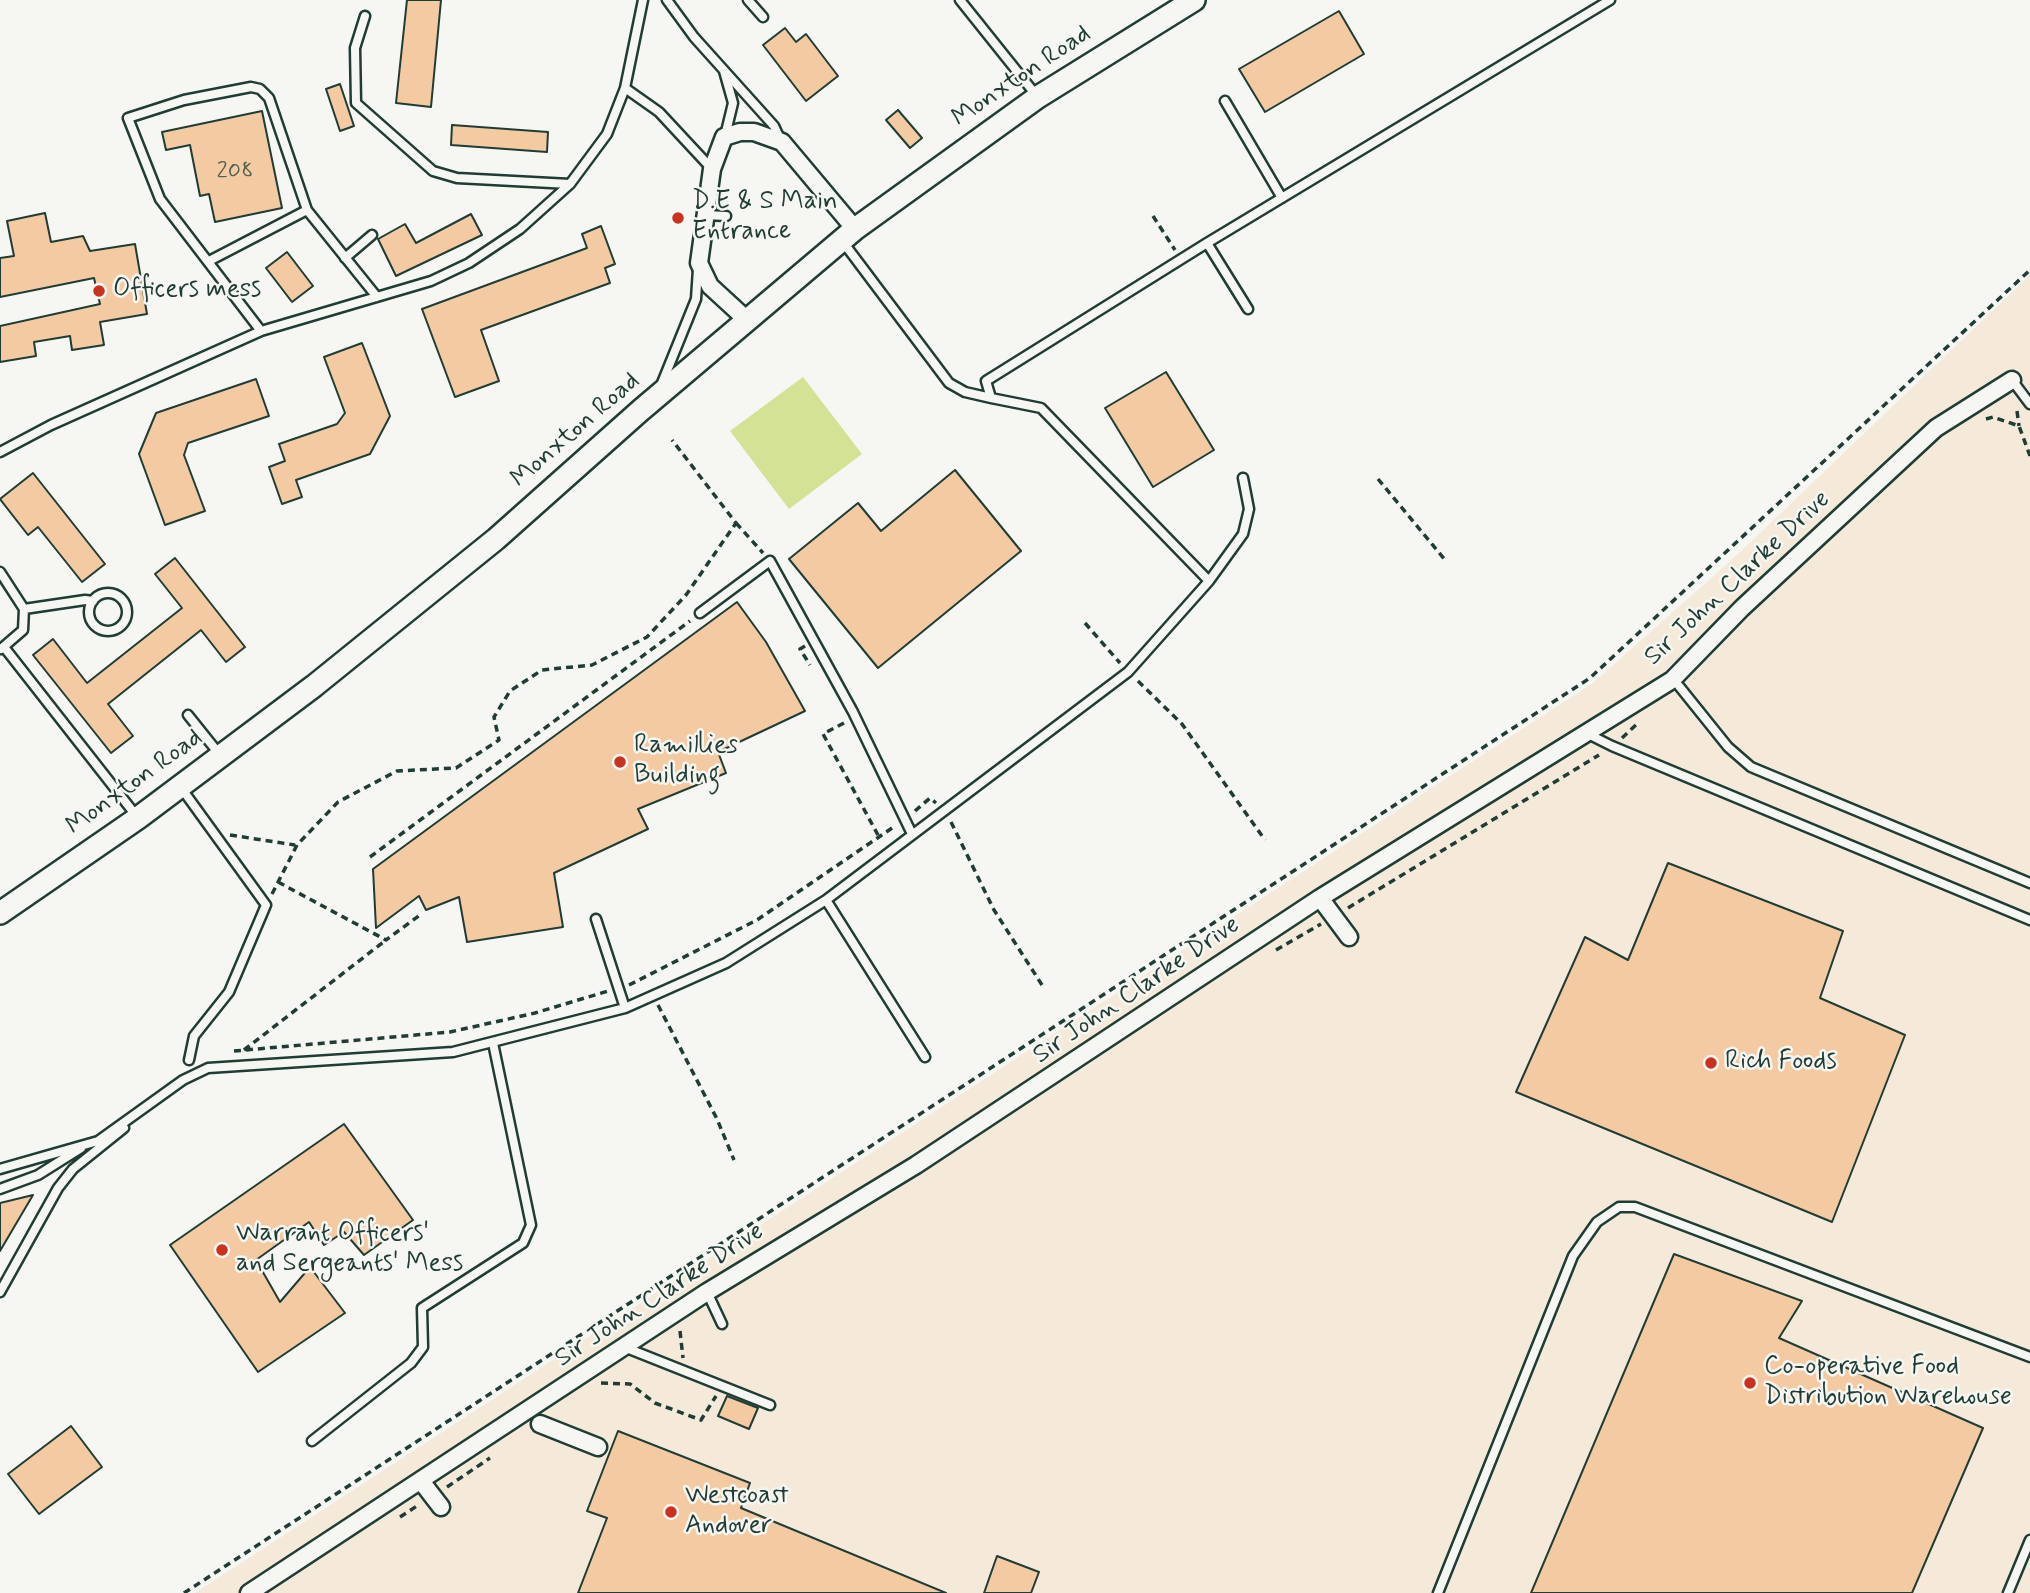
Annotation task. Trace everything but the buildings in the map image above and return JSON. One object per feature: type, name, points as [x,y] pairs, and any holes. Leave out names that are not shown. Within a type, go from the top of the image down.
[{"type":"street","name":"Monxton Road","points":[[0,913],[138,818],[314,686],[496,539],[641,410],[848,235],[1038,97],[1194,0]]},
{"type":"street","points":[[747,320],[710,286],[699,263],[712,169],[724,137],[740,132],[754,132],[782,142],[848,235]]},
{"type":"street","name":"Sir John Clarke Drive","points":[[249,1593],[706,1292],[916,1166],[1320,898],[1586,733],[1675,683],[1742,607],[1937,428],[2012,380]]},
{"type":"street","points":[[1320,898],[1349,937]]},
{"type":"street","points":[[540,1424],[598,1447]]},
{"type":"street","points":[[421,1481],[441,1507]]},
{"type":"lane","points":[[0,452],[64,420],[261,331],[431,281],[469,262],[520,229],[570,184],[607,134],[625,88],[643,0]]},
{"type":"lane","points":[[667,0],[724,71],[759,109],[782,142]]},
{"type":"lane","points":[[748,0],[763,18]]},
{"type":"lane","points":[[960,0],[1038,97]]},
{"type":"lane","points":[[990,398],[986,381],[1207,243],[1609,0]]},
{"type":"lane","points":[[365,16],[355,48],[356,103],[433,171],[457,178],[570,184]]},
{"type":"lane","points":[[724,71],[733,103],[724,137]]},
{"type":"lane","points":[[261,331],[160,199],[128,118],[184,100],[251,87],[260,89],[269,99],[307,209],[377,297]]},
{"type":"lane","points":[[625,88],[659,112],[712,169]]},
{"type":"lane","points":[[1225,101],[1282,198]]},
{"type":"lane","points":[[209,261],[307,209]]},
{"type":"lane","points":[[705,215],[726,216]]},
{"type":"lane","points":[[345,258],[372,235]]},
{"type":"lane","points":[[848,235],[949,383],[965,392],[1041,408],[1209,581]]},
{"type":"lane","points":[[1207,243],[1248,309]]},
{"type":"lane","points":[[641,410],[666,378],[695,299],[699,263]]},
{"type":"lane","points":[[2012,380],[2030,404]]},
{"type":"lane","points":[[0,1169],[98,1141],[166,1092],[208,1069],[453,1052],[625,1009],[726,963],[826,900],[1128,671],[1209,581],[1243,534],[1249,509],[1243,478]]},
{"type":"lane","points":[[700,613],[770,561],[816,639],[912,834]]},
{"type":"lane","points":[[0,572],[24,610],[23,631],[2,648],[138,818]]},
{"type":"lane","points":[[24,610],[93,601],[104,594],[121,598],[127,610],[123,625],[111,631],[94,625],[89,615],[93,601]]},
{"type":"lane","points":[[1675,683],[1728,747],[1751,768],[2030,883]]},
{"type":"lane","points":[[188,715],[220,755]]},
{"type":"lane","points":[[1586,733],[2030,920]]},
{"type":"lane","points":[[180,786],[266,905],[229,992],[194,1036],[188,1060]]},
{"type":"lane","points":[[826,900],[925,1056]]},
{"type":"lane","points":[[596,919],[625,1009]]},
{"type":"lane","points":[[312,1441],[411,1363],[423,1347],[422,1308],[523,1243],[531,1225],[493,1043]]},
{"type":"lane","points":[[0,1292],[58,1188],[73,1169],[166,1092]]},
{"type":"lane","points":[[0,1189],[38,1175],[85,1144]]},
{"type":"lane","points":[[1438,1593],[1573,1256],[1597,1222],[1619,1207],[1635,1207],[2030,1357]]},
{"type":"lane","points":[[706,1292],[722,1324]]},
{"type":"lane","points":[[624,1347],[770,1405]]},
{"type":"lane","points":[[2008,1593],[2030,1540]]},
{"type":"path","points":[[1153,216],[1181,259]]},
{"type":"path","points":[[184,1593],[1590,678],[2030,270]]},
{"type":"path","points":[[672,440],[736,523],[770,561]]},
{"type":"path","points":[[1378,479],[1446,561]]},
{"type":"path","points":[[266,905],[296,845],[338,802],[397,771],[456,768],[499,740],[494,717],[510,691],[542,670],[592,665],[647,637],[686,595],[736,523]]},
{"type":"path","points":[[370,857],[700,613]]},
{"type":"path","points":[[1084,623],[1182,724],[1265,840]]},
{"type":"path","points":[[813,670],[800,649],[816,639]]},
{"type":"path","points":[[838,713],[844,724],[823,734],[878,835]]},
{"type":"path","points":[[232,1051],[450,1032],[535,1013],[617,988],[666,969],[757,920],[878,835],[905,820],[930,798],[944,810],[994,910],[1042,985]]},
{"type":"path","points":[[211,832],[296,845]]},
{"type":"path","points":[[278,882],[386,940]]},
{"type":"path","points":[[244,1050],[420,915]]},
{"type":"path","points":[[654,997],[717,1119],[734,1160]]},
{"type":"shaded area","points":[[2030,275],[2030,1593],[195,1593],[1593,683],[1736,556]]},
{"type":"green space","points":[[803,377],[862,454],[789,509],[730,431]]},
{"type":"place","name":"D.E & S Main Entrance","points":[[678,218]]},
{"type":"place","name":"Officers mess","points":[[99,291]]},
{"type":"place","name":"Ramillies Building","points":[[620,762]]},
{"type":"place","name":"Rich Foods","points":[[1711,1063]]},
{"type":"place","name":"Warrant Officers' and Sergeants' Mess","points":[[222,1250]]},
{"type":"place","name":"Co-operative Food Distribution Warehouse","points":[[1750,1383]]},
{"type":"place","name":"Westcoast Andover","points":[[671,1512]]}]
